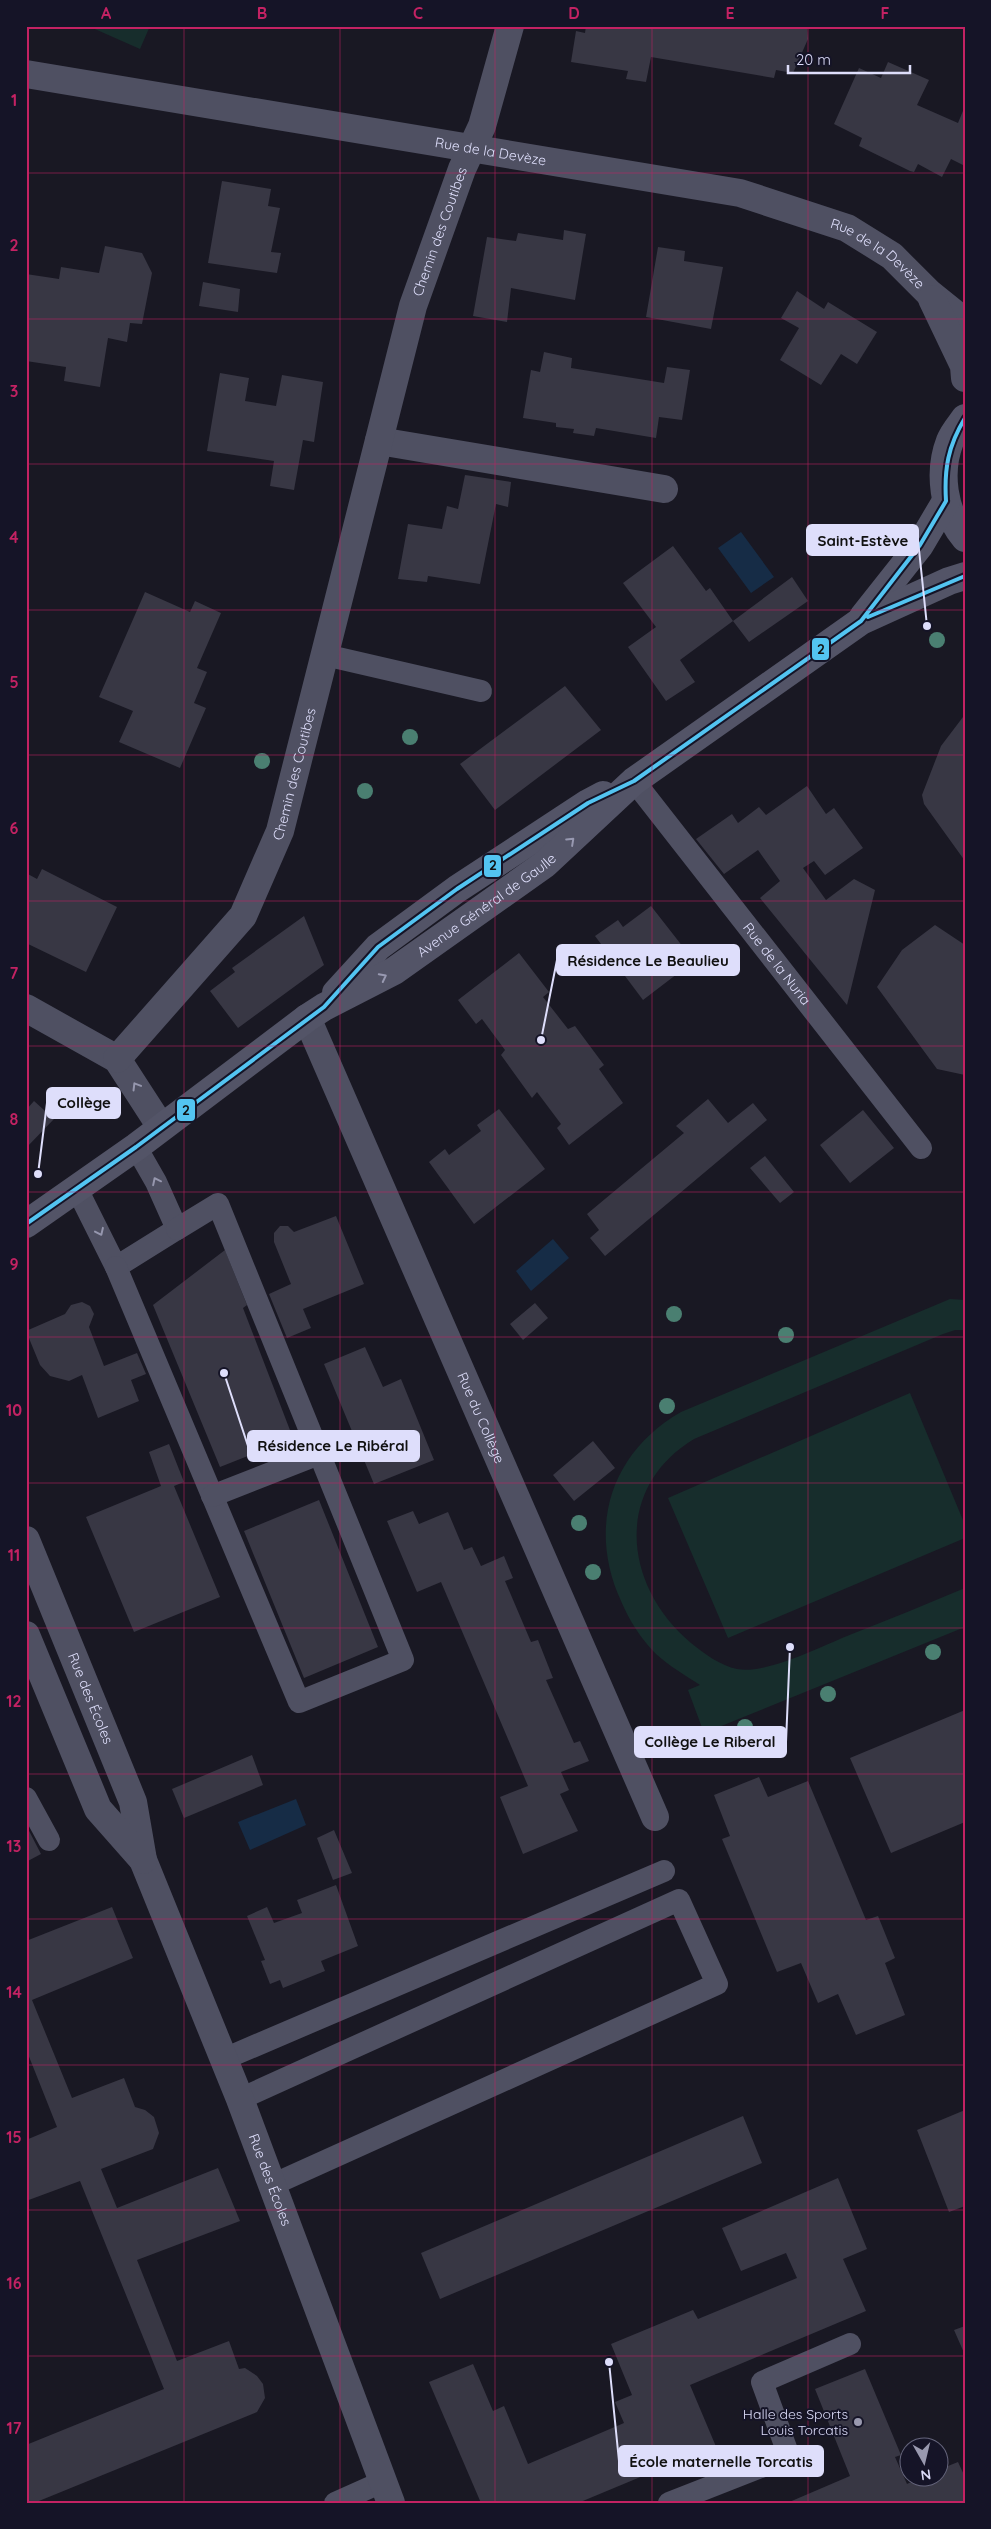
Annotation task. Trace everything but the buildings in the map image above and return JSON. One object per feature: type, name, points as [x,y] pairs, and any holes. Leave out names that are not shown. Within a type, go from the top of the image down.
[{"type":"main road","points":[[965,418],[950,441],[943,471],[946,501],[958,530],[965,538]]},
{"type":"main road","name":"Avenue Général de Gaulle","points":[[860,621],[920,545],[946,501]]},
{"type":"main road","name":"Avenue Général de Gaulle","points":[[26,1224],[136,1147],[315,1012],[378,947],[457,889],[588,803],[634,781],[860,621],[949,581],[965,576]]},
{"type":"street","name":"Chemin des Coutibes","points":[[117,1059],[243,916],[280,832],[413,306],[462,169],[473,149],[482,126],[510,26]]},
{"type":"street","name":"Rue de la Devèze","points":[[26,74],[740,193],[847,228],[892,256],[929,293],[965,322]]},
{"type":"street","name":"Rue de la Devèze","points":[[929,293],[964,366],[965,378]]},
{"type":"street","points":[[379,441],[664,489]]},
{"type":"street","points":[[26,1008],[117,1059],[161,1128]]},
{"type":"street","name":"Rue du Collège","points":[[315,1012],[655,1817]]},
{"type":"street","name":"Rue des Écoles","points":[[26,1540],[134,1802],[143,1860],[240,2099],[386,2492]]},
{"type":"street","name":"Rue des Écoles","points":[[26,1635],[98,1809],[143,1860]]},
{"type":"lane","points":[[325,655],[481,691]]},
{"type":"lane","name":"Rue de la Nuria","points":[[634,781],[921,1148]]},
{"type":"lane","points":[[136,1147],[156,1182],[177,1229]]},
{"type":"lane","points":[[77,1189],[116,1267],[299,1702],[403,1660],[218,1204],[116,1267]]},
{"type":"lane","points":[[212,1496],[319,1454]]},
{"type":"lane","points":[[26,1798],[50,1840]]},
{"type":"lane","points":[[224,2058],[664,1872]]},
{"type":"lane","points":[[240,2099],[679,1900],[717,1984],[272,2185]]},
{"type":"lane","points":[[669,2503],[789,2456],[762,2382],[850,2344]]},
{"type":"lane","points":[[335,2503],[386,2492]]},
{"type":"green space","points":[[88,26],[150,26],[140,49]]},
{"type":"green space","points":[[950,1299],[965,1300],[965,1330],[955,1330],[943,1334],[694,1439],[668,1459],[650,1484],[640,1510],[637,1538],[641,1566],[651,1594],[668,1620],[701,1651],[719,1662],[737,1669],[763,1668],[795,1658],[965,1588],[965,1627],[704,1733],[688,1690],[700,1685],[666,1662],[645,1642],[624,1608],[611,1573],[606,1546],[607,1519],[612,1494],[622,1470],[637,1448],[657,1429],[681,1412]]},
{"type":"green space","points":[[910,1393],[965,1525],[965,1538],[728,1638],[668,1498]]},
{"type":"water","points":[[741,532],[774,577],[751,593],[718,548]]},
{"type":"water","points":[[553,1239],[569,1258],[531,1291],[516,1271]]},
{"type":"water","points":[[296,1799],[306,1825],[250,1850],[238,1822]]},
{"type":"transit line","name":"2","points":[[946,501],[948,458],[959,428],[965,418]]},
{"type":"transit line","name":"2","points":[[26,1224],[136,1147],[324,1007],[378,947],[457,889],[588,803],[634,781],[861,621],[920,545],[946,501]]},
{"type":"transit line","name":"2","points":[[868,617],[965,576]]},
{"type":"place","name":"Saint-Estève","points":[[927,626]]},
{"type":"place","name":"Résidence Le Beaulieu","points":[[541,1040]]},
{"type":"place","name":"Collège","points":[[38,1174]]},
{"type":"place","name":"Résidence Le Ribéral","points":[[224,1373]]},
{"type":"place","name":"Collège Le Riberal","points":[[790,1647]]},
{"type":"place","name":"École maternelle Torcatis","points":[[609,2362]]},
{"type":"place","name":"Halle des Sports Louis Torcatis","points":[[858,2422]]}]
